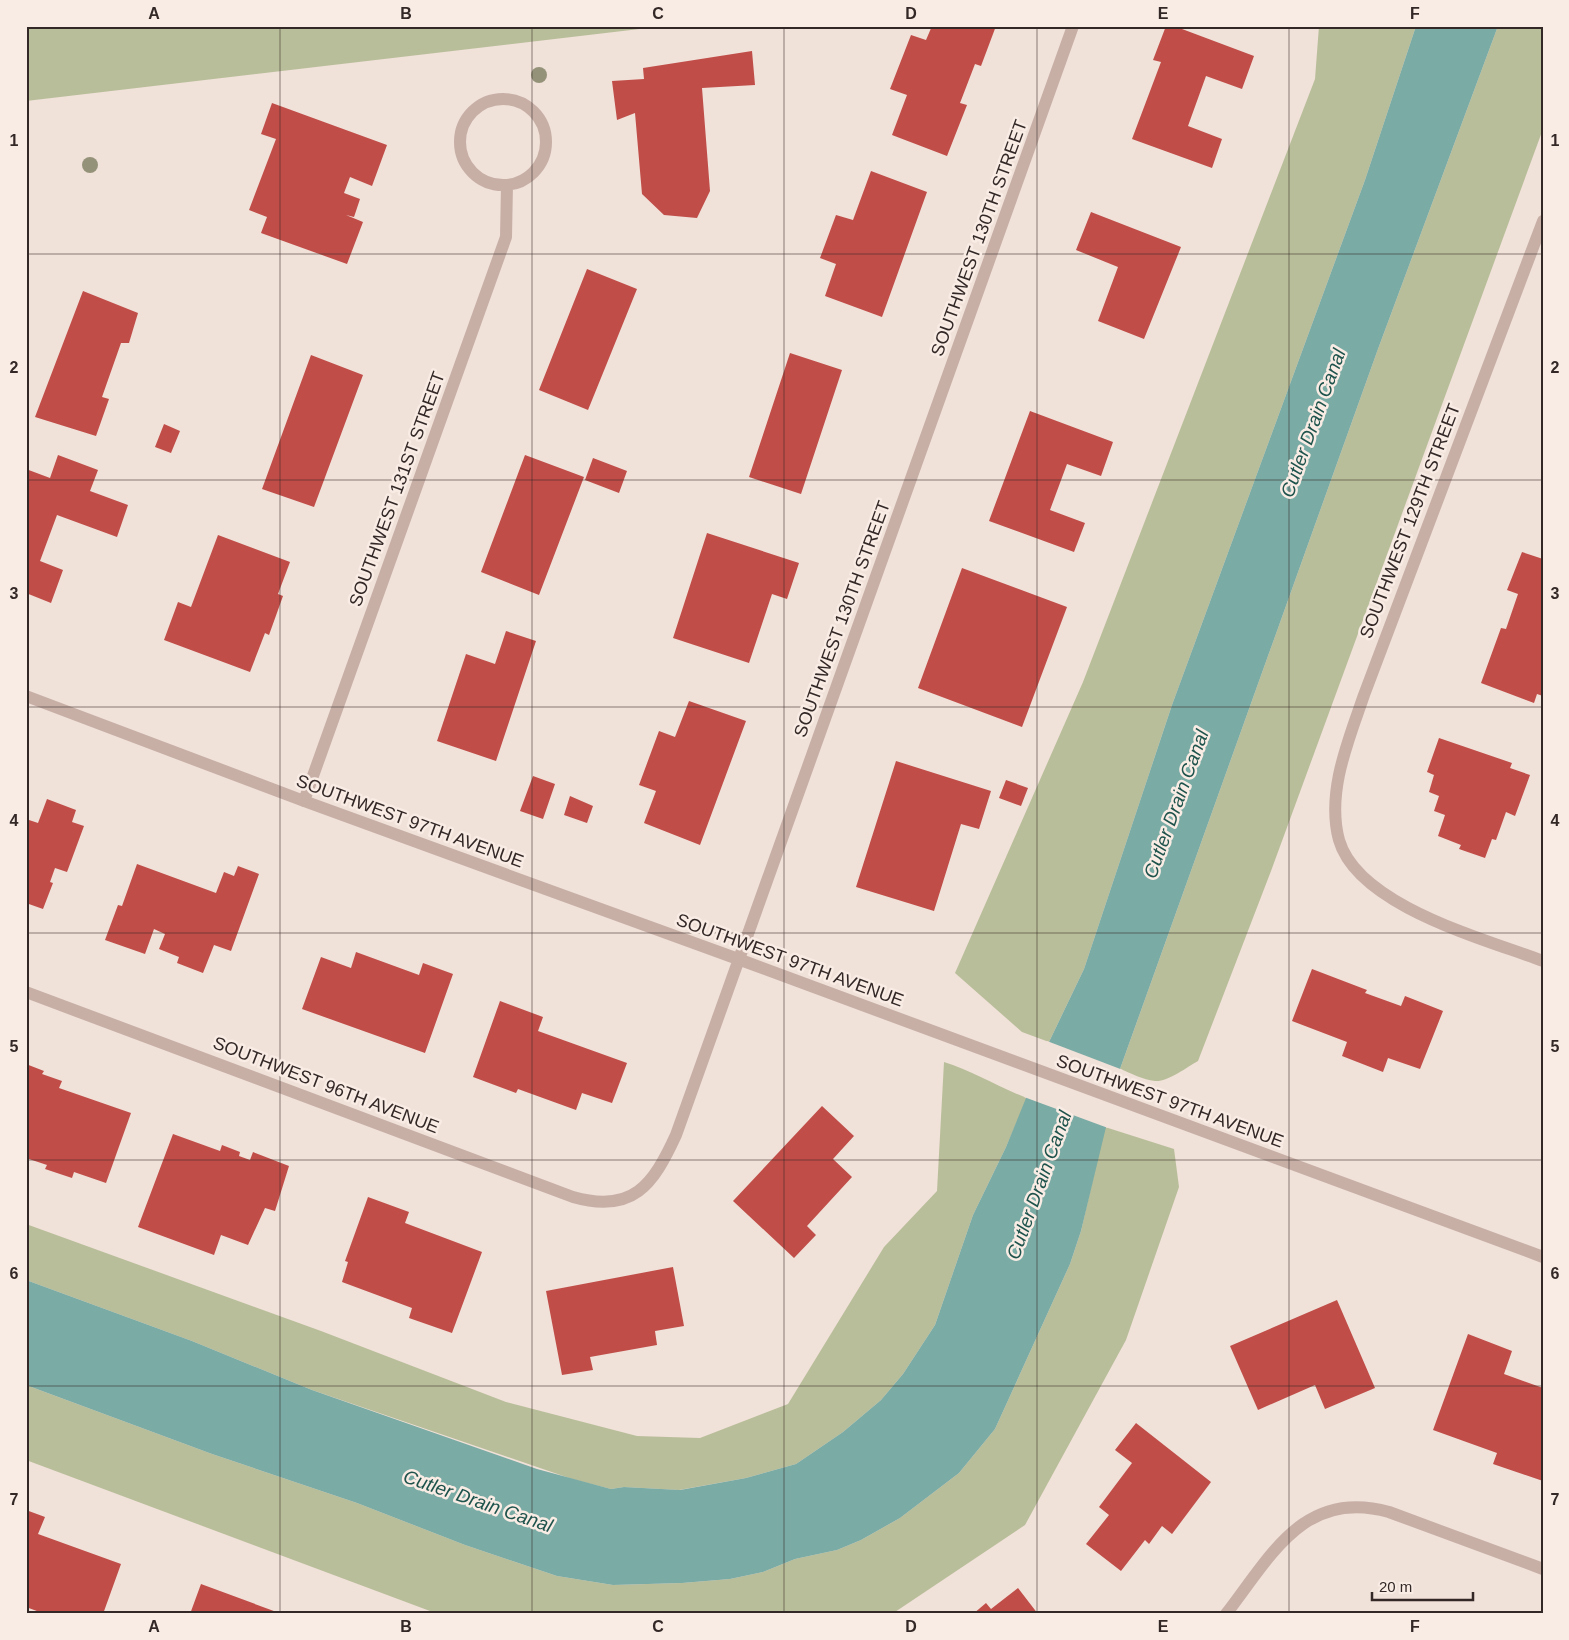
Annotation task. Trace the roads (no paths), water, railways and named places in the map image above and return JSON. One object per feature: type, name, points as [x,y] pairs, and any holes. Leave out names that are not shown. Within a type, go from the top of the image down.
[{"type":"street","name":"SOUTHWEST 130TH STREET","points":[[615,1202],[636,1193],[653,1179],[666,1158],[676,1135],[1073,26]]},
{"type":"street","points":[[496,99],[510,99],[523,103],[534,112],[542,123],[546,136],[546,150],[532,174],[520,181],[507,185],[492,184],[479,178],[468,167],[461,154],[460,140],[463,125],[471,112],[483,103],[496,99]]},
{"type":"street","name":"SOUTHWEST 131ST STREET","points":[[304,802],[506,237],[507,185]]},
{"type":"street","name":"SOUTHWEST 129TH STREET","points":[[1543,220],[1353,726],[1337,786],[1336,807],[1340,840],[1351,862],[1365,879],[1396,902],[1436,921],[1543,961]]},
{"type":"street","name":"SOUTHWEST 97TH AVENUE","points":[[26,696],[304,802],[738,959],[1543,1257]]},
{"type":"street","name":"SOUTHWEST 96TH AVENUE","points":[[26,992],[360,1116],[559,1193],[586,1201],[615,1202]]},
{"type":"street","points":[[1226,1614],[1284,1539],[1302,1522],[1338,1507],[1371,1507],[1543,1569]]},
{"type":"water","name":"Cutler Drain Canal","points":[[1416,26],[1498,26],[1378,349],[1120,1069],[1081,1231],[1070,1264],[995,1429],[959,1473],[900,1518],[861,1540],[837,1550],[795,1559],[763,1572],[730,1579],[682,1583],[613,1585],[557,1576],[465,1545],[357,1503],[212,1454],[26,1385],[26,1280],[192,1341],[312,1390],[537,1469],[611,1489],[624,1487],[680,1490],[746,1478],[796,1464],[843,1432],[881,1400],[903,1374],[935,1325],[973,1215],[1006,1147],[1049,1042],[1084,969],[1172,705],[1365,180]]}]
